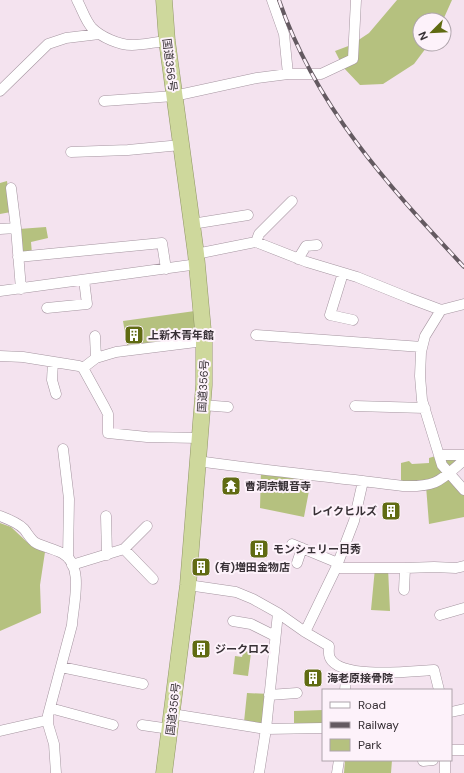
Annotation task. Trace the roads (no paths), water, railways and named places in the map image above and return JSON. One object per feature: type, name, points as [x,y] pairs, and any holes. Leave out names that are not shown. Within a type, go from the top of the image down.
[{"type":"highway","name":"国道356号","points":[[164,0],[167,41],[174,96],[197,259],[204,341],[200,438],[188,586],[164,773]]},
{"type":"street","points":[[77,0],[87,21],[99,34],[118,42],[131,45],[167,41]]},
{"type":"street","points":[[272,0],[284,34],[288,74]]},
{"type":"street","points":[[104,100],[174,96],[256,78],[288,74],[322,74],[353,59],[356,0]]},
{"type":"street","points":[[0,91],[48,44],[66,38],[99,34]]},
{"type":"street","points":[[71,152],[128,150],[181,145]]},
{"type":"street","points":[[11,188],[21,289]]},
{"type":"street","points":[[256,242],[259,234],[292,201]]},
{"type":"street","points":[[192,224],[248,215]]},
{"type":"street","points":[[0,229],[16,228]]},
{"type":"street","points":[[0,292],[166,269],[256,242],[298,259],[358,277],[441,310],[464,304]]},
{"type":"street","points":[[18,258],[162,243],[166,269]]},
{"type":"street","points":[[298,259],[306,246],[317,245]]},
{"type":"street","points":[[343,272],[330,315],[353,320]]},
{"type":"street","points":[[47,308],[87,304],[84,280]]},
{"type":"street","points":[[441,310],[425,336],[422,347],[420,376],[422,400],[442,465],[464,490]]},
{"type":"street","points":[[256,335],[422,347]]},
{"type":"street","points":[[95,336],[96,358]]},
{"type":"street","points":[[83,368],[96,358],[116,352],[204,341]]},
{"type":"street","points":[[0,356],[23,357],[79,366],[83,368],[108,414],[108,432],[147,437],[200,438]]},
{"type":"street","points":[[53,362],[52,380],[56,394]]},
{"type":"street","points":[[202,405],[228,407]]},
{"type":"street","points":[[355,406],[425,408]]},
{"type":"street","points":[[63,449],[69,499],[70,561]]},
{"type":"street","points":[[439,455],[464,455]]},
{"type":"street","points":[[198,461],[243,468],[276,470],[403,486],[422,487],[440,481],[464,460]]},
{"type":"street","points":[[305,632],[337,565],[354,521],[363,481]]},
{"type":"street","points":[[105,515],[107,555]]},
{"type":"street","points":[[0,516],[9,519],[24,529],[36,543],[64,554],[70,561],[76,575],[77,587],[72,612],[72,625],[48,720],[54,744],[56,771],[45,773]]},
{"type":"street","points":[[70,561],[107,555],[124,550],[147,526]]},
{"type":"street","points":[[292,544],[337,565],[405,568],[456,568],[464,566]]},
{"type":"street","points":[[297,563],[302,548]]},
{"type":"street","points":[[124,550],[153,579]]},
{"type":"street","points":[[404,590],[405,568]]},
{"type":"street","points":[[188,586],[236,592],[253,598],[329,646],[329,656],[333,662],[347,669],[370,673],[434,670],[439,689]]},
{"type":"street","points":[[440,615],[464,608]]},
{"type":"street","points":[[259,773],[266,729],[278,613]]},
{"type":"street","points":[[233,621],[251,624],[275,636]]},
{"type":"street","points":[[61,667],[129,685],[143,684]]},
{"type":"street","points":[[345,689],[347,669]]},
{"type":"street","points":[[270,695],[297,693]]},
{"type":"street","points":[[50,708],[113,725]]},
{"type":"street","points":[[452,712],[464,708]]},
{"type":"street","points":[[0,731],[48,720]]},
{"type":"street","points":[[142,725],[171,721],[266,729],[322,728]]},
{"type":"street","points":[[452,750],[464,750]]},
{"type":"street","points":[[337,773],[338,761]]},
{"type":"street","points":[[445,761],[445,773]]},
{"type":"railway","points":[[279,0],[294,39],[313,76],[334,111],[357,144],[382,175],[464,267]]},
{"type":"place","name":"上新木青年館","points":[[134,335]]},
{"type":"place","name":"曹洞宗観音寺","points":[[231,486]]},
{"type":"place","name":"レイクヒルズ","points":[[391,511]]},
{"type":"place","name":"モンシェリー日秀","points":[[259,549]]},
{"type":"place","name":"(有)増田金物店","points":[[201,567]]},
{"type":"place","name":"ジークロス","points":[[201,649]]},
{"type":"place","name":"海老原接骨院","points":[[313,678]]}]
